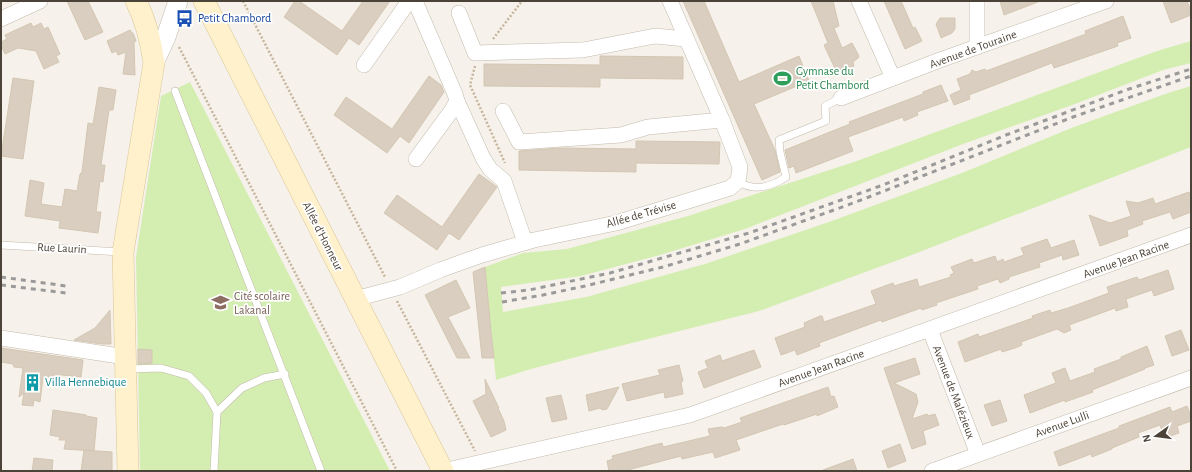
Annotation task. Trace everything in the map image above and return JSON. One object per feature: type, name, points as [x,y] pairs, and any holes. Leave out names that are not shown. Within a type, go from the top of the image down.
[{"type":"main road","points":[[128,471],[123,252],[154,63],[147,26],[136,1]]},
{"type":"main road","name":"Allée d'Honneur","points":[[204,1],[443,471]]},
{"type":"street","points":[[1,19],[40,1]]},
{"type":"street","points":[[154,63],[168,32],[178,1]]},
{"type":"street","points":[[364,65],[409,1]]},
{"type":"street","points":[[415,1],[455,94],[456,101],[483,158],[490,169],[504,181],[525,242]]},
{"type":"street","points":[[670,1],[722,120],[740,167],[734,185]]},
{"type":"street","points":[[859,1],[893,78]]},
{"type":"street","points":[[977,1],[977,47]]},
{"type":"street","name":"Avenue de Touraine","points":[[841,98],[1106,1]]},
{"type":"street","points":[[459,13],[475,53],[583,50],[655,36],[686,39]]},
{"type":"street","points":[[416,159],[452,110],[456,101]]},
{"type":"street","points":[[502,111],[519,142],[622,135],[648,127],[722,120]]},
{"type":"street","name":"Allée de Trévise","points":[[355,299],[391,289],[482,255],[525,242],[616,223],[734,185]]},
{"type":"street","name":"Avenue Jean Racine","points":[[443,471],[690,415],[1191,236]]},
{"type":"street","name":"Avenue de Malézieux","points":[[930,330],[978,454]]},
{"type":"street","points":[[1,338],[126,363]]},
{"type":"street","name":"Avenue Lulli","points":[[932,471],[1191,378]]},
{"type":"lane","points":[[175,91],[322,471]]},
{"type":"lane","points":[[734,185],[760,188],[786,177],[780,152],[779,140],[826,121],[825,106],[841,98]]},
{"type":"lane","name":"Rue Laurin","points":[[1,245],[123,252]]},
{"type":"lane","points":[[126,363],[161,368],[189,376],[206,393],[217,412],[215,470]]},
{"type":"lane","points":[[217,412],[242,388],[264,378],[285,374]]},
{"type":"path","points":[[243,1],[480,462]]},
{"type":"path","points":[[168,32],[177,42],[397,471]]},
{"type":"green space","points":[[1191,41],[1191,63],[1163,70],[1075,104],[963,144],[745,229],[660,255],[581,276],[501,287],[503,312],[586,297],[705,264],[829,222],[962,173],[1074,127],[1191,86],[1191,147],[909,256],[759,311],[580,356],[496,380],[485,267],[523,253],[567,249],[688,216],[854,162],[1157,51]]},
{"type":"green space","name":"Cité scolaire Lakanal","points":[[190,82],[390,471],[140,471],[136,257],[161,96]]},
{"type":"building","points":[[67,1],[88,1],[103,32],[85,40]]},
{"type":"building","points":[[295,1],[299,1],[342,31],[363,1],[390,1],[359,45],[349,38],[337,55],[284,17]]},
{"type":"building","points":[[683,1],[704,1],[739,82],[799,56],[809,81],[754,104],[775,150],[780,172],[762,180]]},
{"type":"building","points":[[811,1],[833,1],[839,26],[834,28],[842,48],[852,43],[859,56],[853,62],[854,66],[837,73],[824,45],[828,43]]},
{"type":"building","points":[[884,1],[901,1],[913,28],[915,27],[922,41],[905,49]]},
{"type":"building","points":[[1000,1],[1038,1],[1038,2],[1004,15]]},
{"type":"building","points":[[1163,1],[1187,1],[1191,15],[1171,23]]},
{"type":"building","points":[[1123,16],[1131,38],[1117,43],[1118,46],[1054,68],[1052,63],[969,95],[970,99],[954,105],[950,95],[961,90],[957,79],[970,74],[972,70],[976,72],[985,69],[986,71],[1086,34],[1085,31]]},
{"type":"building","points":[[940,18],[955,18],[955,29],[952,33],[941,38],[936,24]]},
{"type":"building","points":[[31,23],[33,27],[41,23],[44,29],[48,27],[60,54],[56,56],[59,62],[44,69],[36,51],[18,48],[5,54],[1,42],[7,39],[5,35]]},
{"type":"building","points":[[130,30],[136,41],[134,42],[135,75],[123,74],[126,52],[118,55],[116,51],[112,53],[107,41]]},
{"type":"building","points":[[600,56],[683,57],[683,79],[600,78],[600,87],[484,86],[484,64],[600,65]]},
{"type":"building","points":[[429,76],[441,85],[444,92],[409,143],[400,136],[387,153],[334,115],[346,97],[392,129]]},
{"type":"building","points":[[13,78],[34,81],[23,159],[1,156]]},
{"type":"building","points":[[941,85],[948,101],[917,112],[918,115],[904,121],[903,117],[848,137],[853,151],[796,173],[794,166],[789,168],[785,150],[850,124],[849,122],[923,94],[923,92]]},
{"type":"building","points":[[99,87],[116,90],[113,110],[109,110],[101,165],[105,165],[103,182],[100,181],[96,212],[101,212],[98,233],[59,228],[60,221],[25,216],[30,180],[44,183],[41,204],[62,207],[65,189],[77,191],[80,174],[82,172],[88,123],[93,124]]},
{"type":"building","points":[[636,141],[720,142],[719,164],[636,163],[636,172],[519,170],[519,151],[560,148],[636,149]]},
{"type":"building","points":[[479,174],[497,187],[459,240],[449,233],[437,250],[384,213],[397,195],[442,227]]},
{"type":"building","points":[[1189,192],[1191,198],[1191,212],[1173,219],[1170,212],[1142,221],[1143,224],[1127,230],[1128,236],[1100,246],[1089,215],[1110,223],[1131,216],[1126,201],[1138,203],[1153,198],[1155,204]]},
{"type":"building","points":[[1047,239],[1051,248],[1074,240],[1079,255],[1063,260],[1062,255],[1039,263],[1040,267],[1009,277],[1009,279],[1000,283],[998,279],[977,286],[978,289],[936,303],[937,305],[922,310],[921,308],[882,322],[881,320],[819,343],[820,346],[797,355],[795,350],[781,355],[775,338],[805,327],[804,323],[820,316],[822,316],[824,322],[876,304],[871,291],[893,283],[894,286],[917,279],[919,287],[951,277],[950,275],[954,273],[951,267],[972,259],[974,263],[995,256],[997,262],[1003,259],[1004,262],[1024,255],[1021,248]]},
{"type":"building","points":[[485,267],[494,358],[482,358],[473,272]]},
{"type":"building","points":[[1168,270],[1174,289],[1154,296],[1152,290],[1126,299],[1128,307],[1116,311],[1115,308],[1069,325],[1071,330],[1064,333],[1057,329],[1021,342],[1022,345],[1015,348],[1002,352],[1001,349],[965,362],[958,342],[978,334],[979,337],[1033,318],[1032,316],[1050,310],[1051,313],[1109,293],[1107,287],[1137,277],[1139,280]]},
{"type":"building","points":[[456,280],[470,308],[448,317],[470,358],[457,358],[425,295]]},
{"type":"building","points":[[110,310],[111,344],[74,340],[95,328]]},
{"type":"building","points":[[1181,330],[1189,350],[1172,356],[1165,336]]},
{"type":"building","points":[[1147,346],[1154,365],[1092,390],[1093,392],[1065,402],[1065,400],[1030,413],[1024,395],[1056,383],[1052,373],[1065,368],[1070,381],[1095,372],[1094,369],[1121,359],[1121,357]]},
{"type":"building","name":"Villa Hennebique","points":[[1,348],[83,360],[81,377],[62,375],[43,378],[40,402],[34,400],[33,406],[22,405],[24,393],[19,397],[23,368],[14,367],[13,364],[1,362]]},
{"type":"building","points":[[138,349],[152,350],[152,363],[138,364]]},
{"type":"building","points":[[754,350],[761,367],[704,388],[698,372],[708,368],[705,361],[720,355],[722,361]]},
{"type":"building","points":[[915,358],[920,374],[894,383],[916,394],[918,402],[912,419],[927,414],[928,416],[935,414],[939,425],[923,431],[926,444],[912,449],[884,368]]},
{"type":"building","points":[[679,365],[683,381],[681,382],[683,394],[665,398],[664,392],[627,401],[622,384],[660,375],[658,370]]},
{"type":"building","points":[[485,379],[499,408],[506,430],[491,437],[473,401],[486,394]]},
{"type":"building","points":[[619,387],[607,409],[602,410],[600,408],[589,411],[586,395]]},
{"type":"building","points":[[828,387],[831,397],[834,396],[838,407],[817,416],[817,414],[736,440],[740,450],[715,458],[713,452],[682,459],[681,456],[624,471],[609,471],[607,461],[613,459],[612,456],[662,443],[663,447],[710,436],[708,429],[724,428],[742,422],[740,418]]},
{"type":"building","points":[[561,395],[567,419],[552,422],[546,398]]},
{"type":"building","points":[[1000,400],[1007,421],[992,426],[984,405]]},
{"type":"building","points":[[1187,406],[1191,416],[1191,421],[1177,426],[1179,433],[1165,438],[1160,425],[1138,433],[1139,437],[1112,449],[1092,457],[1091,454],[1059,466],[1054,452],[1170,407],[1172,412]]},
{"type":"building","points":[[53,410],[97,418],[94,451],[64,449],[66,440],[59,440],[60,437],[50,435]]},
{"type":"building","points":[[900,444],[906,461],[888,468],[882,451]]},
{"type":"building","points":[[84,450],[112,452],[112,471],[81,471]]},
{"type":"building","points":[[34,458],[53,460],[52,471],[32,471]]},
{"type":"building","points":[[853,459],[857,471],[823,471],[823,470]]},
{"type":"railway","points":[[501,293],[529,290],[610,273],[749,233],[883,185],[1006,135],[1129,89],[1191,69]]},
{"type":"railway","points":[[502,302],[585,286],[663,267],[740,244],[856,202],[1073,117],[1191,76]]},
{"type":"railway","points":[[1,277],[66,286]]},
{"type":"railway","points":[[1,285],[66,293]]},
{"type":"place","name":"Petit Chambord","points":[[185,18]]},
{"type":"place","name":"Gymnase du Petit Chambord","points":[[783,78]]},
{"type":"place","name":"Cité scolaire Lakanal","points":[[221,303]]},
{"type":"place","name":"Villa Hennebique","points":[[32,382]]}]
